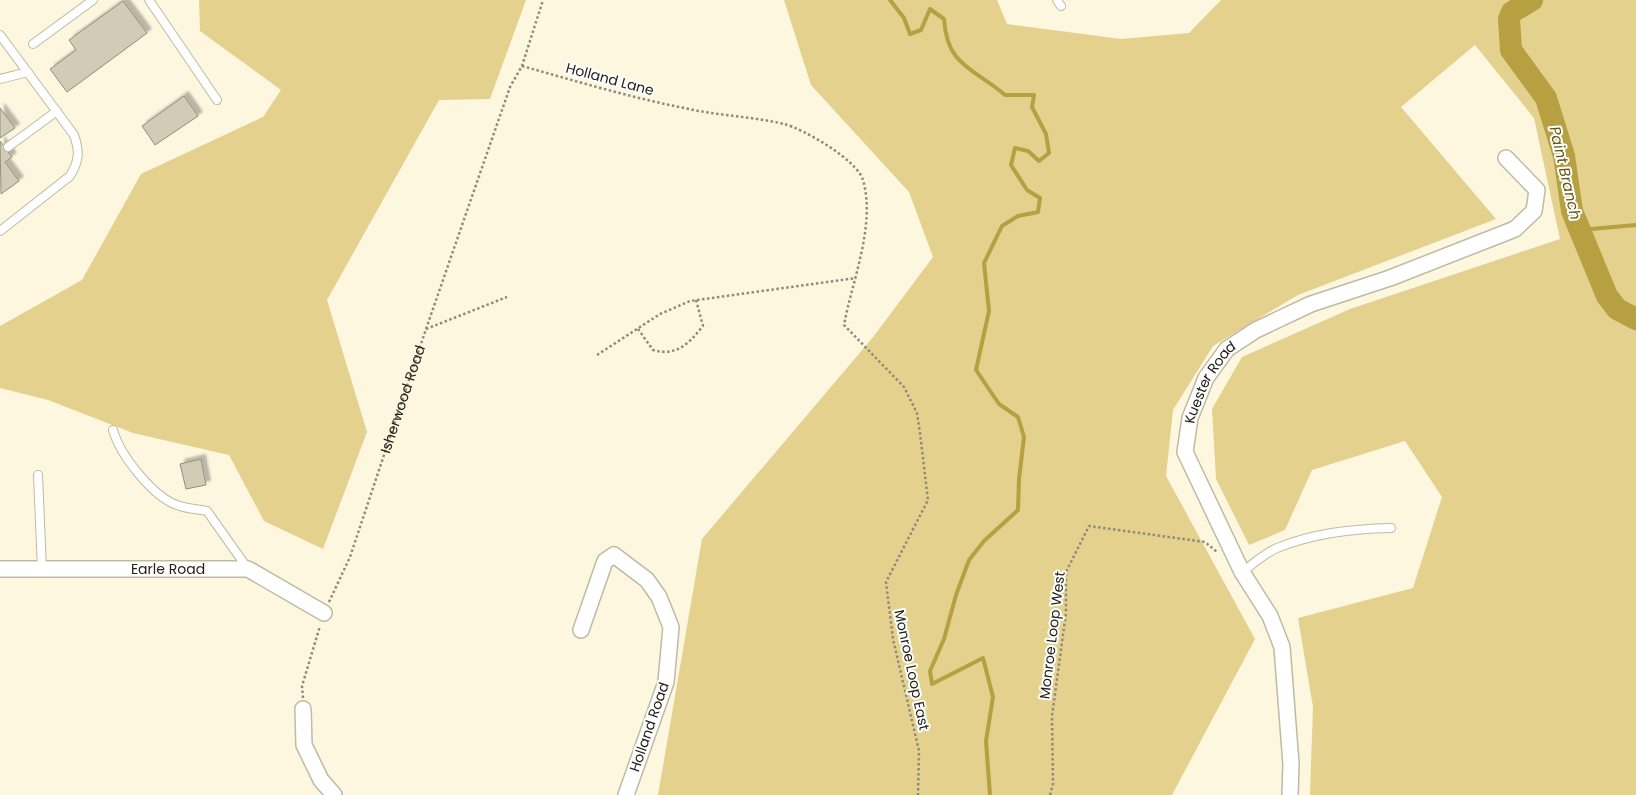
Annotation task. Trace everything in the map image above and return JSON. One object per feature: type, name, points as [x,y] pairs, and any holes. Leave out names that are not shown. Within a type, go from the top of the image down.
[{"type":"street","name":"Kuester Road","points":[[1290,795],[1291,764],[1282,647],[1270,616],[1242,572],[1185,452],[1190,418],[1206,378],[1227,349],[1256,330],[1311,304],[1390,278],[1515,229],[1534,211],[1537,190],[1506,158]]},
{"type":"street","name":"Holland Road","points":[[581,630],[605,561],[614,555],[647,580],[659,597],[671,627],[666,682],[626,795]]},
{"type":"street","name":"Earle Road","points":[[0,569],[248,569]]},
{"type":"street","points":[[248,569],[324,613]]},
{"type":"street","points":[[303,709],[304,745],[321,780],[334,795]]},
{"type":"lane","points":[[32,44],[93,0]]},
{"type":"lane","points":[[150,0],[217,100]]},
{"type":"lane","points":[[0,35],[74,135],[79,150],[77,165],[70,176],[0,231]]},
{"type":"lane","points":[[0,79],[28,72]]},
{"type":"lane","points":[[8,147],[57,111]]},
{"type":"lane","points":[[113,430],[116,442],[132,465],[158,494],[179,506],[207,511],[248,569]]},
{"type":"lane","points":[[38,475],[42,569]]},
{"type":"lane","points":[[1242,572],[1276,549],[1310,538],[1349,529],[1391,528]]},
{"type":"path","name":"Isherwood Road","points":[[303,709],[302,686],[324,613],[350,557],[426,329],[510,87],[522,66],[543,0]]},
{"type":"path","name":"Holland Lane","points":[[522,66],[605,90],[693,110]]},
{"type":"path","name":"Monroe Loop East","points":[[693,110],[785,125],[838,150],[862,178],[866,211],[856,278],[844,325],[904,387],[917,413],[928,500],[886,582],[893,639],[919,751],[918,795]]},
{"type":"path","points":[[597,355],[660,314],[696,300],[856,278]]},
{"type":"path","points":[[426,329],[507,297]]},
{"type":"path","points":[[637,329],[653,350],[670,353],[690,342],[703,326],[696,300]]},
{"type":"path","name":"Monroe Loop West","points":[[1050,795],[1053,784],[1052,716],[1066,614],[1066,572],[1089,526],[1205,542],[1220,554]]},
{"type":"shaded area","points":[[199,0],[526,0],[490,99],[439,100],[327,300],[367,432],[323,549],[264,521],[229,455],[133,433],[48,400],[0,388],[0,326],[82,280],[141,174],[263,117],[281,90],[200,31]]},
{"type":"shaded area","points":[[784,0],[997,0],[1007,24],[1121,39],[1189,33],[1221,0],[1636,0],[1636,795],[1310,795],[1313,707],[1298,618],[1413,588],[1442,497],[1405,441],[1312,470],[1285,530],[1249,545],[1216,479],[1212,409],[1242,357],[1350,309],[1560,239],[1534,118],[1475,45],[1401,107],[1496,219],[1298,295],[1213,346],[1173,410],[1166,476],[1255,639],[1172,795],[658,795],[702,539],[874,336],[933,257],[909,192],[811,85]]},
{"type":"building","points":[[123,1],[147,33],[67,92],[50,69],[76,50],[69,40]]},
{"type":"building","points":[[184,96],[198,116],[155,145],[142,126]]},
{"type":"building","points":[[0,108],[15,128],[0,138]]},
{"type":"building","points":[[0,141],[12,157],[5,162],[19,181],[1,194]]},
{"type":"building","points":[[201,459],[206,485],[186,489],[180,464]]},
{"type":"waterway","points":[[890,0],[904,18],[910,34],[921,30],[930,9],[944,19],[950,47],[964,65],[1005,95],[1034,95],[1032,107],[1046,134],[1049,153],[1039,161],[1028,151],[1015,148],[1011,165],[1027,190],[1040,198],[1038,212],[1018,216],[1002,226],[984,263],[989,311],[976,370],[999,404],[1018,417],[1024,437],[1019,479],[1018,510],[984,541],[969,560],[956,595],[944,639],[930,671],[932,684],[983,658],[993,697],[986,741],[990,795]]},
{"type":"waterway","name":"Paint Branch","points":[[1532,0],[1512,12],[1509,19],[1511,50],[1546,98],[1564,156],[1572,211],[1607,296],[1617,309],[1636,319]]},
{"type":"waterway","points":[[1580,230],[1636,225]]}]
